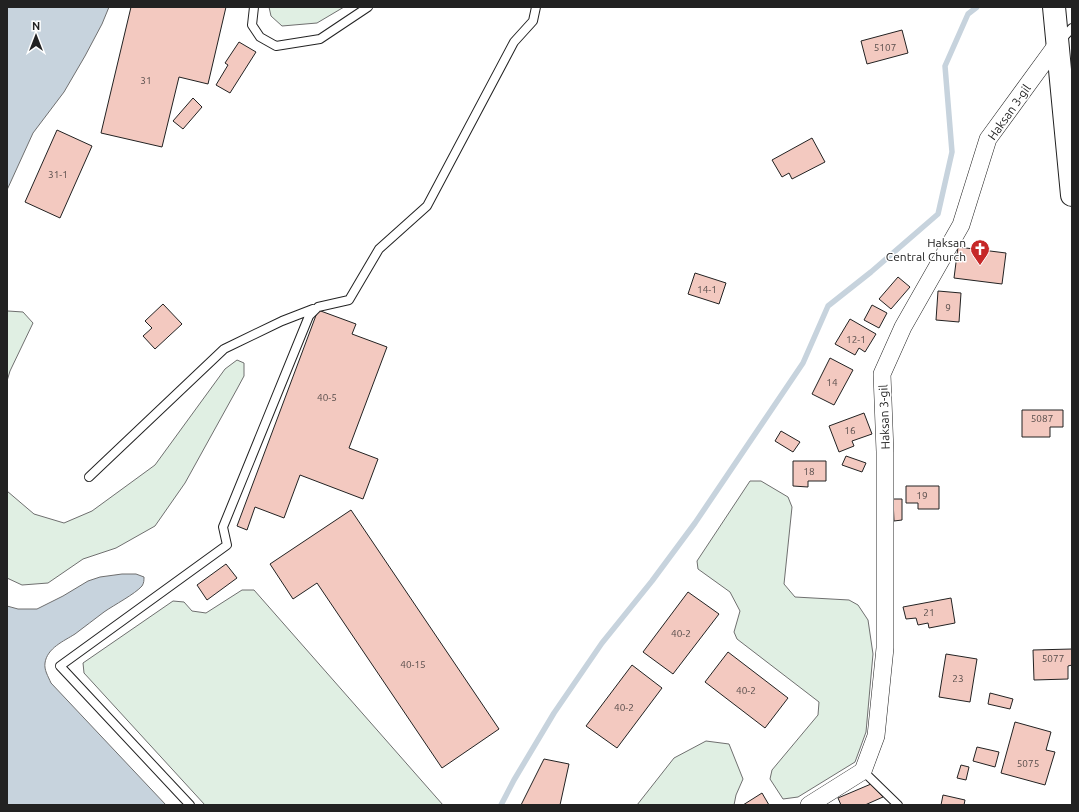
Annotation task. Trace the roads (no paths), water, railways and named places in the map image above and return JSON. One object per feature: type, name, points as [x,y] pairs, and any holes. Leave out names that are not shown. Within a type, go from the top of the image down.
[{"type":"main road","points":[[1054,7],[1065,36],[1072,195]]},
{"type":"street","name":"Haksan 3-gil","points":[[863,771],[876,736],[885,648],[885,452],[882,374],[903,327],[961,225],[988,139],[1065,36]]},
{"type":"street","points":[[809,805],[863,771]]},
{"type":"lane","points":[[254,7],[252,25],[260,37],[276,46],[320,39],[368,7]]},
{"type":"lane","points":[[89,477],[224,349],[282,321],[318,307],[349,300],[379,249],[427,206],[514,42],[533,21],[536,7]]},
{"type":"lane","points":[[190,805],[60,666],[227,545],[223,527],[309,316],[318,307]]},
{"type":"lane","points":[[863,771],[898,805]]},
{"type":"waterway","points":[[501,805],[514,780],[554,713],[602,643],[652,581],[695,523],[803,363],[828,306],[871,272],[938,214],[952,152],[945,66],[968,14],[977,7]]},
{"type":"place","name":"Haksan Central Church","points":[[980,266]]}]
